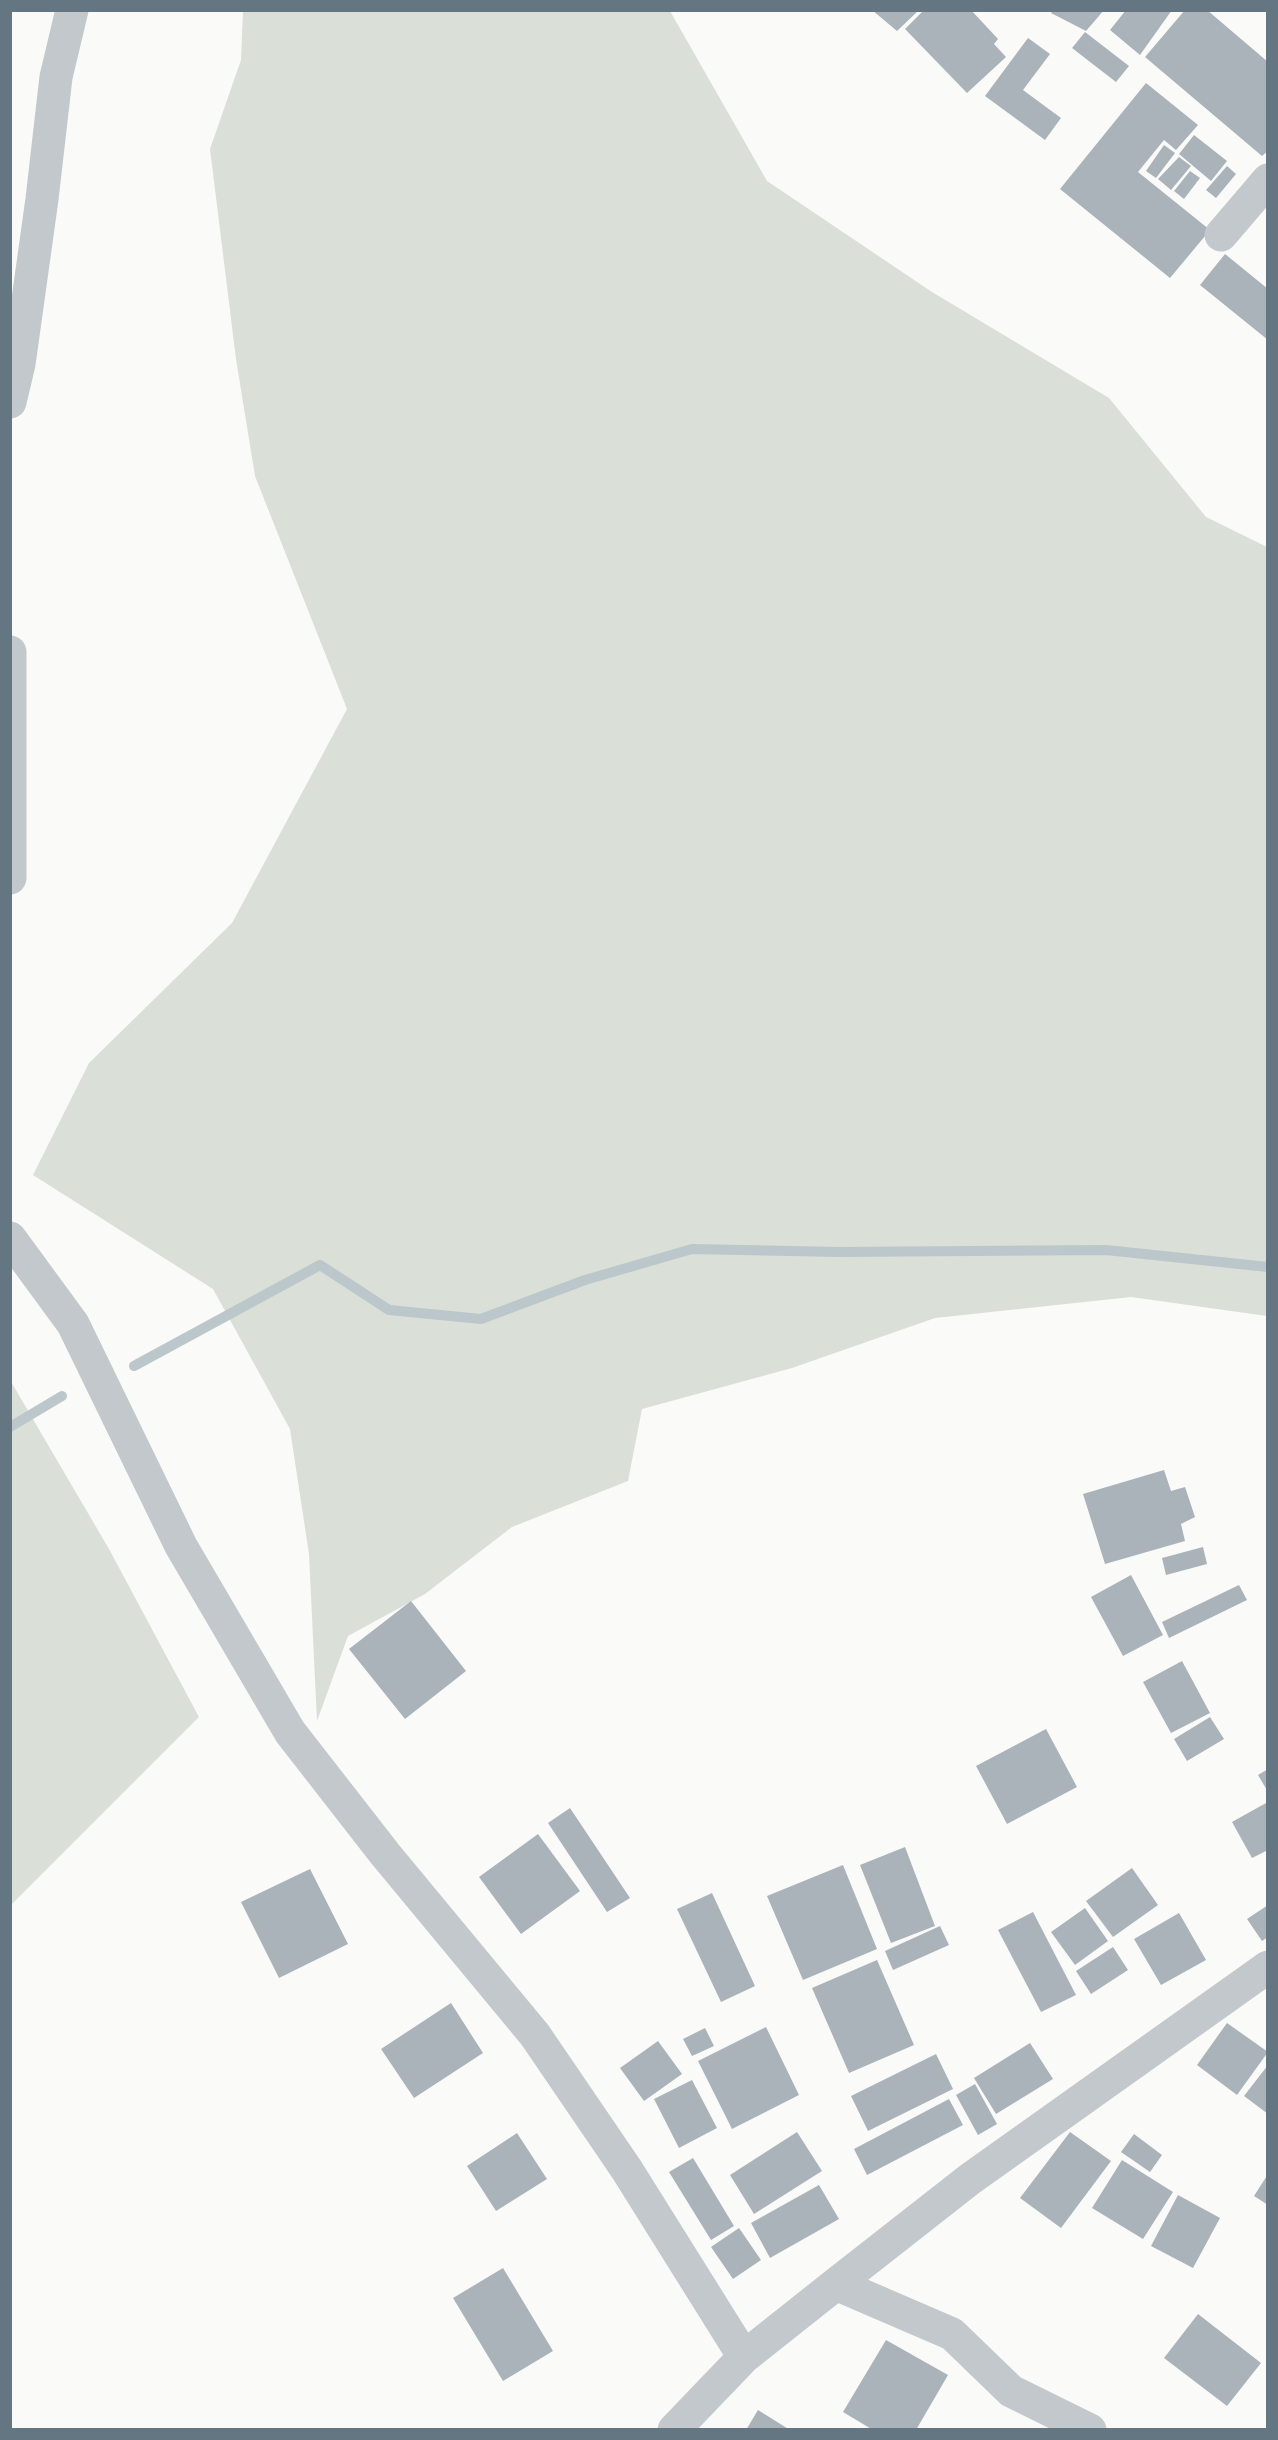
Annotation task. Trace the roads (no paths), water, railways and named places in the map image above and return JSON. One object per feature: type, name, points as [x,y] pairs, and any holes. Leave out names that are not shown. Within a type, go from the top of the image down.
[{"type":"street","points":[[10,402],[42,199],[56,76],[72,10]]},
{"type":"street","points":[[1221,235],[1268,180]]},
{"type":"street","points":[[10,651],[10,878]]},
{"type":"street","points":[[10,1238],[73,1324],[181,1546],[290,1732],[385,1854],[535,2035],[627,2170],[744,2357]]},
{"type":"street","points":[[674,2430],[744,2357],[836,2284],[970,2180],[1268,1966]]},
{"type":"street","points":[[836,2284],[952,2334],[1011,2391],[1090,2430]]},
{"type":"waterway","points":[[134,1366],[320,1265],[389,1310],[481,1319],[585,1280],[692,1249],[840,1252],[1106,1250],[1268,1267]]},
{"type":"waterway","points":[[10,1427],[62,1396]]}]
